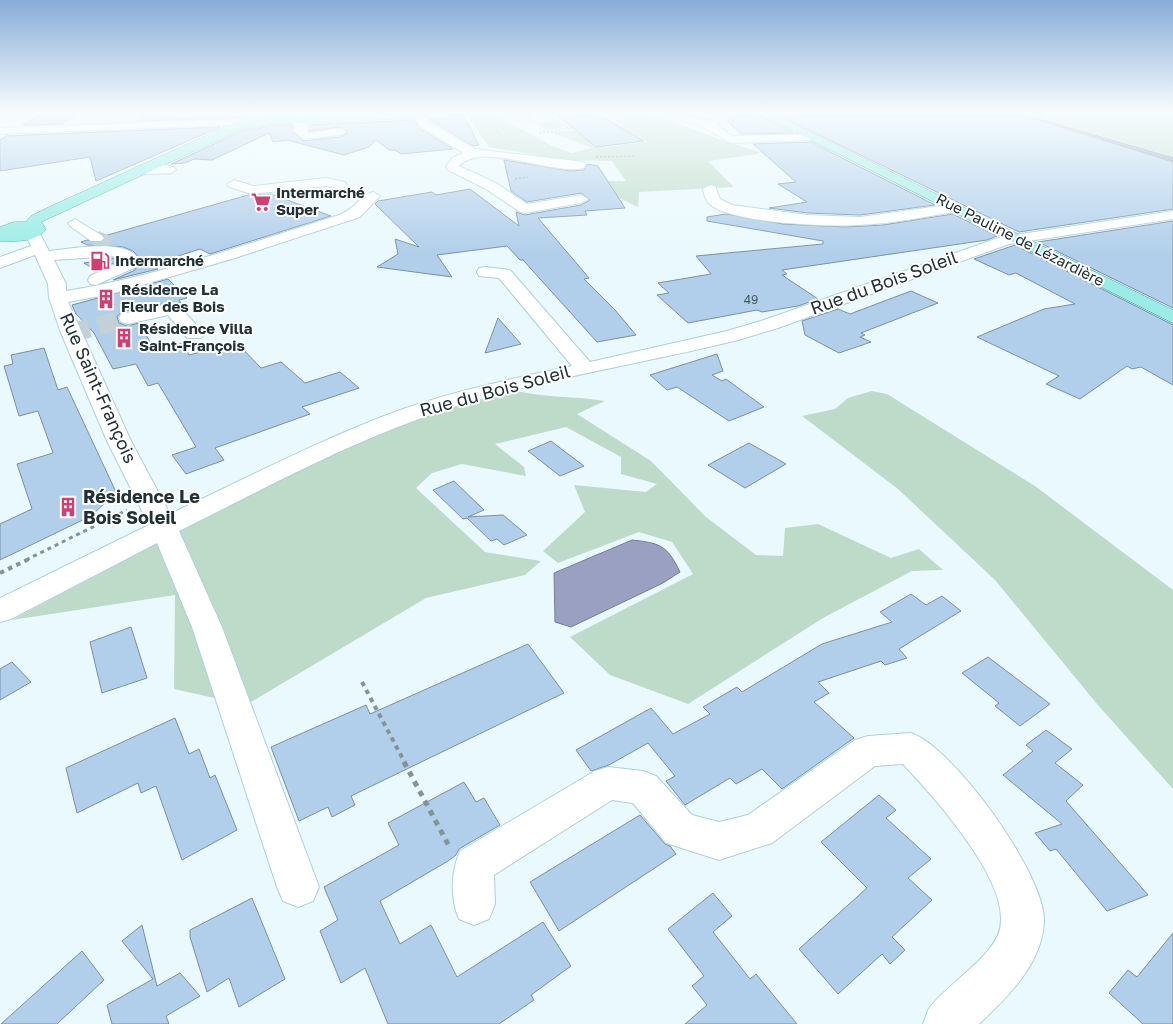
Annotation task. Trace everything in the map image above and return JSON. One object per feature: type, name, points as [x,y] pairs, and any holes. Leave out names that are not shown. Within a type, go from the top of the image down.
[{"type":"main road","points":[[3,237],[37,242],[36,219],[163,159]]},
{"type":"main road","name":"Rue Pauline de Lézardière","points":[[855,159],[1173,317]]},
{"type":"street","points":[[460,159],[456,161],[452,167],[491,186],[525,209],[581,199]]},
{"type":"street","points":[[525,159],[561,166],[580,165]]},
{"type":"street","points":[[137,171],[159,168],[170,170]]},
{"type":"street","points":[[234,184],[252,190],[326,182],[340,185]]},
{"type":"street","points":[[710,189],[712,197],[717,203],[732,208],[807,219],[859,221],[954,208]]},
{"type":"street","points":[[57,294],[105,290],[230,255],[355,214],[373,196]]},
{"type":"street","name":"Rue du Bois Soleil","points":[[0,611],[157,513],[411,414],[470,395],[584,367],[739,334],[957,257],[1015,239],[1173,215]]},
{"type":"street","points":[[57,294],[94,281],[128,265],[131,259],[75,224]]},
{"type":"street","points":[[0,263],[19,254],[37,242],[107,244]]},
{"type":"street","name":"Rue Saint-François","points":[[37,242],[56,284],[57,294],[119,441],[157,513],[207,627],[298,887]]},
{"type":"street","points":[[485,272],[504,274],[584,367]]},
{"type":"street","points":[[128,318],[172,309],[194,334]]},
{"type":"street","points":[[474,904],[474,865],[608,783],[643,788],[680,830],[719,842],[758,830],[868,751],[911,748],[945,781],[1004,864],[1018,890],[1023,914],[1020,940],[1005,964],[946,1024]]},
{"type":"path","points":[[0,572],[157,513]]},
{"type":"path","points":[[362,682],[455,857],[474,865]]},
{"type":"green space","points":[[557,159],[723,159],[708,161],[734,187],[639,192],[638,207],[584,181],[626,181],[612,161]]},
{"type":"green space","points":[[517,391],[605,401],[577,414],[651,461],[706,517],[756,555],[783,556],[785,528],[818,524],[891,558],[919,549],[943,570],[912,571],[823,618],[688,704],[610,675],[570,637],[693,574],[672,542],[639,532],[558,563],[543,551],[585,512],[574,485],[646,492],[657,484],[621,474],[621,457],[566,427],[495,444],[524,467],[526,476],[462,464],[432,473],[416,488],[485,552],[541,561],[525,575],[426,598],[246,705],[174,689],[175,595],[12,620],[257,491],[368,436],[450,408]]},
{"type":"green space","points":[[872,391],[887,394],[1035,486],[1173,590],[1173,789],[1097,704],[995,580],[898,489],[802,416],[835,409],[848,398]]},
{"type":"water","points":[[632,540],[649,542],[662,547],[671,556],[680,572],[663,583],[571,627],[555,622],[554,573]]},
{"type":"building","points":[[0,159],[79,159],[0,171]]},
{"type":"building","points":[[90,159],[147,159],[96,181]]},
{"type":"building","points":[[182,159],[215,159],[194,159],[185,163],[171,164]]},
{"type":"building","points":[[770,159],[844,159],[935,205],[860,215],[808,213],[769,208],[807,202],[778,184],[796,182]]},
{"type":"building","points":[[868,159],[1163,159],[1173,162],[1173,209],[1019,232]]},
{"type":"building","points":[[504,160],[570,171],[584,170],[588,164],[598,166],[625,208],[585,211],[587,215],[538,218],[589,278],[584,279],[615,310],[636,335],[597,342],[523,260],[520,260],[507,246],[437,255],[452,277],[377,267],[398,254],[395,239],[419,247],[375,204],[378,201],[432,192],[436,195],[470,189],[519,226],[516,212],[525,215],[581,205],[590,200],[581,193],[527,202],[511,191]]},
{"type":"building","points":[[271,194],[331,216],[210,254],[200,249],[153,264],[158,269],[113,280],[135,270],[140,258],[133,251],[123,247],[87,245],[81,242],[87,240],[101,243],[105,239],[104,236],[248,195]]},
{"type":"building","points":[[726,214],[783,224],[845,227],[883,225],[953,214],[997,236],[987,240],[782,270],[787,274],[782,275],[818,299],[798,306],[762,312],[757,310],[688,323],[657,295],[669,293],[658,283],[711,274],[696,256],[823,244],[823,241],[707,221],[707,217]]},
{"type":"building","points":[[1173,221],[1173,308],[1038,242]]},
{"type":"building","points":[[1015,245],[1173,325],[1173,385],[1141,367],[1132,369],[1127,366],[1080,399],[1046,384],[1059,376],[977,337],[1044,309],[1075,304],[1016,273],[1009,275],[974,259]]},
{"type":"building","points":[[112,258],[118,261],[97,271],[84,263]]},
{"type":"building","points":[[168,279],[187,298],[179,300],[181,303],[172,302],[121,312],[117,317],[119,323],[127,326],[139,323],[155,350],[183,343],[189,355],[237,343],[261,368],[281,362],[305,383],[340,372],[359,388],[302,407],[310,414],[215,448],[224,460],[186,474],[172,455],[196,447],[158,383],[148,386],[136,364],[113,369],[94,333],[76,314],[72,305]]},
{"type":"building","points":[[911,291],[938,303],[861,333],[865,335],[860,337],[871,342],[839,353],[805,335],[802,321],[838,309],[850,314]]},
{"type":"building","points":[[498,318],[521,344],[485,353]]},
{"type":"building","points":[[44,348],[58,390],[67,387],[116,492],[109,495],[107,501],[91,516],[0,560],[0,524],[32,509],[17,464],[53,453],[38,411],[19,416],[4,366],[13,364],[11,355]]},
{"type":"building","points":[[717,354],[723,371],[712,375],[722,381],[726,379],[764,407],[729,421],[677,387],[667,390],[650,375]]},
{"type":"building","points":[[551,441],[584,466],[560,476],[528,451]]},
{"type":"building","points":[[749,443],[786,464],[745,488],[708,465]]},
{"type":"building","points":[[454,481],[484,510],[468,517],[503,515],[527,535],[504,545],[497,539],[491,541],[467,518],[463,519],[433,490]]},
{"type":"building","points":[[911,594],[926,605],[942,596],[961,611],[899,649],[907,658],[885,665],[881,661],[818,682],[829,693],[814,702],[854,738],[782,789],[762,769],[736,784],[730,778],[685,805],[666,781],[675,776],[648,743],[609,765],[591,771],[576,750],[651,708],[673,734],[710,714],[703,707],[737,687],[742,692],[822,644],[892,622],[880,612]]},
{"type":"building","points":[[131,627],[147,678],[102,693],[90,642]]},
{"type":"building","points":[[528,644],[564,693],[351,796],[355,805],[332,817],[328,807],[299,821],[271,747],[366,705],[370,714]]},
{"type":"building","points":[[988,657],[1050,704],[1020,726],[995,706],[999,703],[962,673]]},
{"type":"building","points":[[12,662],[31,682],[0,700],[0,669]]},
{"type":"building","points":[[175,718],[189,754],[199,749],[210,778],[215,775],[237,830],[182,860],[156,786],[141,793],[138,783],[77,813],[66,768]]},
{"type":"building","points":[[1046,730],[1072,749],[1055,763],[1083,785],[1066,801],[1148,895],[1107,911],[1056,849],[1050,851],[1035,833],[1062,824],[1003,775],[1033,751],[1026,745]]},
{"type":"building","points":[[464,782],[476,802],[484,798],[500,825],[459,849],[456,855],[448,861],[380,901],[400,944],[431,925],[457,977],[543,922],[571,966],[531,995],[534,1000],[499,1024],[388,1024],[365,968],[341,983],[320,931],[338,920],[324,887],[399,845],[388,823]]},
{"type":"building","points":[[879,795],[896,810],[886,818],[931,859],[908,878],[932,900],[892,937],[905,950],[890,964],[882,954],[838,994],[799,949],[867,888],[821,842]]},
{"type":"building","points":[[640,815],[676,854],[559,931],[530,882]]},
{"type":"building","points":[[713,893],[732,916],[713,932],[750,979],[756,974],[797,1024],[685,1024],[707,1005],[692,986],[704,976],[668,929]]},
{"type":"building","points":[[252,898],[285,979],[239,1007],[229,978],[207,992],[190,937],[190,930]]},
{"type":"building","points":[[142,925],[157,986],[180,973],[200,996],[166,1016],[169,1024],[112,1024],[107,1005],[153,979],[122,941]]},
{"type":"building","points":[[1173,933],[1173,1024],[1143,1024],[1109,993],[1128,970],[1137,977]]},
{"type":"building","points":[[82,951],[104,980],[57,1024],[1,1024]]},
{"type":"tunnel","points":[[96,238],[110,244]]},
{"type":"tunnel","points":[[71,333],[128,318]]},
{"type":"place","name":"Intermarché Super","points":[[261,202]]},
{"type":"place","name":"Intermarché","points":[[100,261]]},
{"type":"place","name":"Résidence La Fleur des Bois","points":[[106,299]]},
{"type":"place","name":"Résidence Villa Saint-François","points":[[124,338]]},
{"type":"place","name":"Résidence Le Bois Soleil","points":[[68,507]]}]
